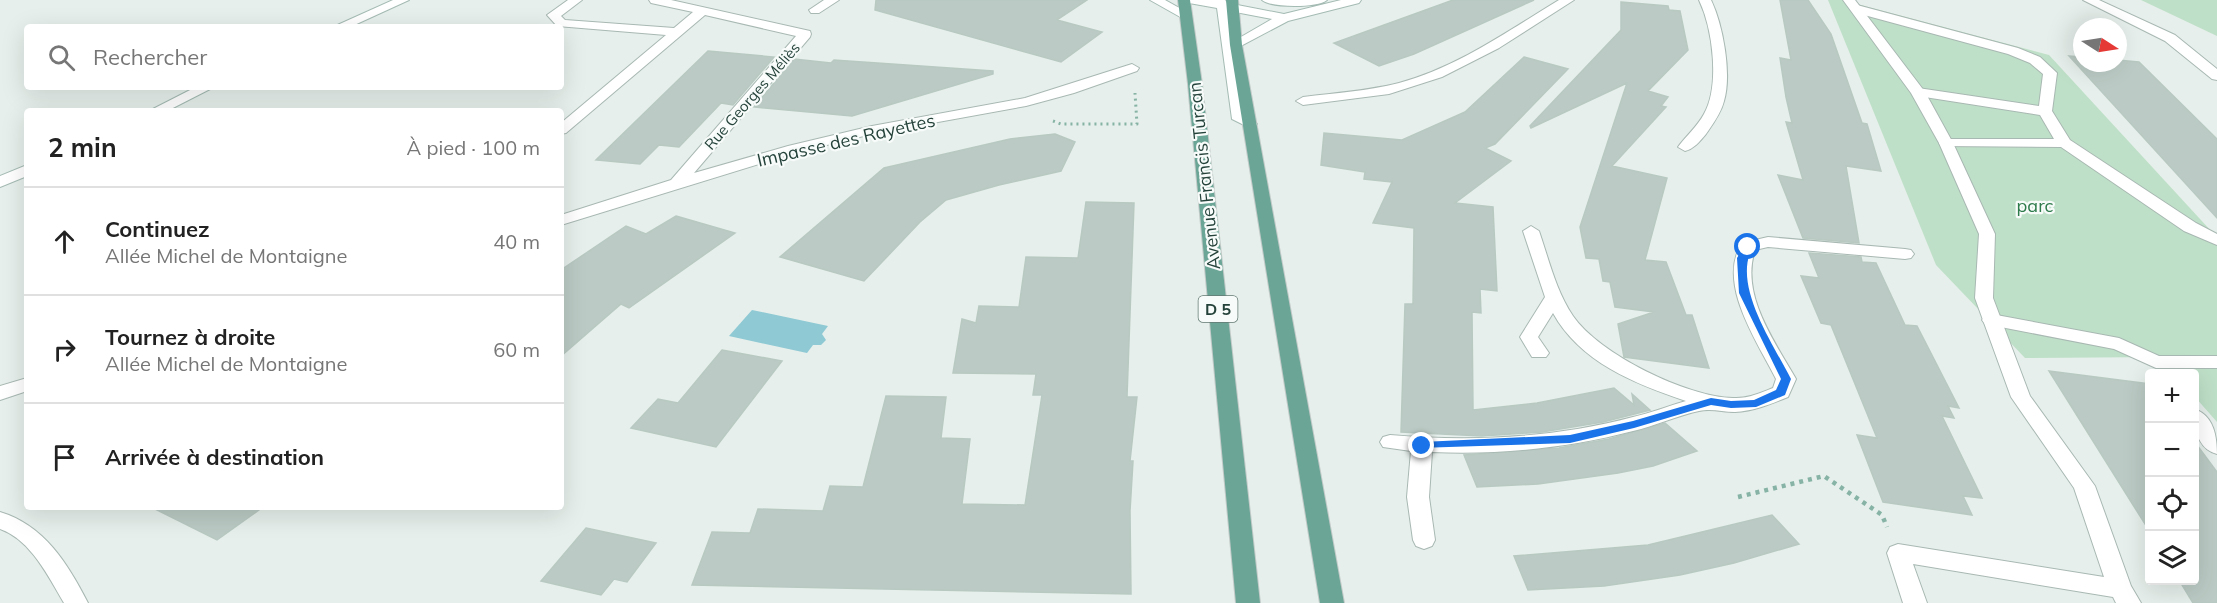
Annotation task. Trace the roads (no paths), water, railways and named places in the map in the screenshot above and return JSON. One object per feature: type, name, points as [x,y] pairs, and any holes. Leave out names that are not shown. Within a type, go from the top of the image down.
[{"type":"main road","points":[[1221,4],[1236,45],[1332,603]]},
{"type":"main road","name":"Avenue Francis Turcan","points":[[1188,5],[1248,603]]},
{"type":"street","points":[[346,24],[403,0]]},
{"type":"street","points":[[576,0],[553,15],[561,23],[677,32]]},
{"type":"street","name":"Rue Georges Méliès","points":[[655,0],[805,34],[677,183]]},
{"type":"street","points":[[815,10],[833,0]]},
{"type":"street","points":[[1156,0],[1188,5],[1221,4],[1284,18]]},
{"type":"street","points":[[1268,0],[1294,2],[1321,0]]},
{"type":"street","points":[[1236,45],[1284,18],[1355,0]]},
{"type":"street","points":[[1303,101],[1354,95],[1416,82],[1465,61],[1568,0]]},
{"type":"street","points":[[1685,147],[1703,130],[1719,93],[1716,38],[1706,0]]},
{"type":"street","points":[[2090,0],[2170,39],[2217,76]]},
{"type":"street","points":[[1221,4],[1239,119],[1250,124]]},
{"type":"street","points":[[1853,4],[1918,92],[1946,143],[1987,234],[1984,298],[2021,397],[2084,486],[2125,596]]},
{"type":"street","points":[[1853,4],[2013,51],[2035,60],[2050,73],[2045,111],[2064,143],[2190,227],[2217,240]]},
{"type":"street","points":[[564,127],[701,12]]},
{"type":"street","name":"Impasse des Rayettes","points":[[564,219],[798,148],[873,130],[1027,101],[1104,80],[1132,69]]},
{"type":"street","points":[[162,108],[201,90]]},
{"type":"street","points":[[1918,92],[2045,111]]},
{"type":"street","points":[[1946,143],[2064,143]]},
{"type":"street","points":[[0,182],[24,171]]},
{"type":"street","points":[[1531,231],[1554,297],[1570,325],[1585,342],[1607,361],[1673,389],[1711,402],[1731,405],[1756,403],[1781,392],[1786,379],[1744,293],[1742,258],[1748,247],[1768,242],[1905,254]]},
{"type":"street","points":[[1539,353],[1529,337],[1554,297]]},
{"type":"street","points":[[1991,320],[2119,344],[2160,368],[2217,362]]},
{"type":"street","points":[[0,393],[24,385]]},
{"type":"street","points":[[1390,442],[1422,446],[1570,439],[1634,425],[1711,402]]},
{"type":"street","points":[[2199,423],[2217,447]]},
{"type":"street","points":[[1422,446],[1418,497],[1424,540]]},
{"type":"street","points":[[0,520],[7,522],[43,549],[76,603]]},
{"type":"street","points":[[1915,603],[1898,553],[2125,596]]},
{"type":"water","points":[[752,310],[828,326],[822,334],[826,340],[821,345],[813,345],[807,353],[729,336]]},
{"type":"park label","name":"parc","points":[[2035,205]]}]
